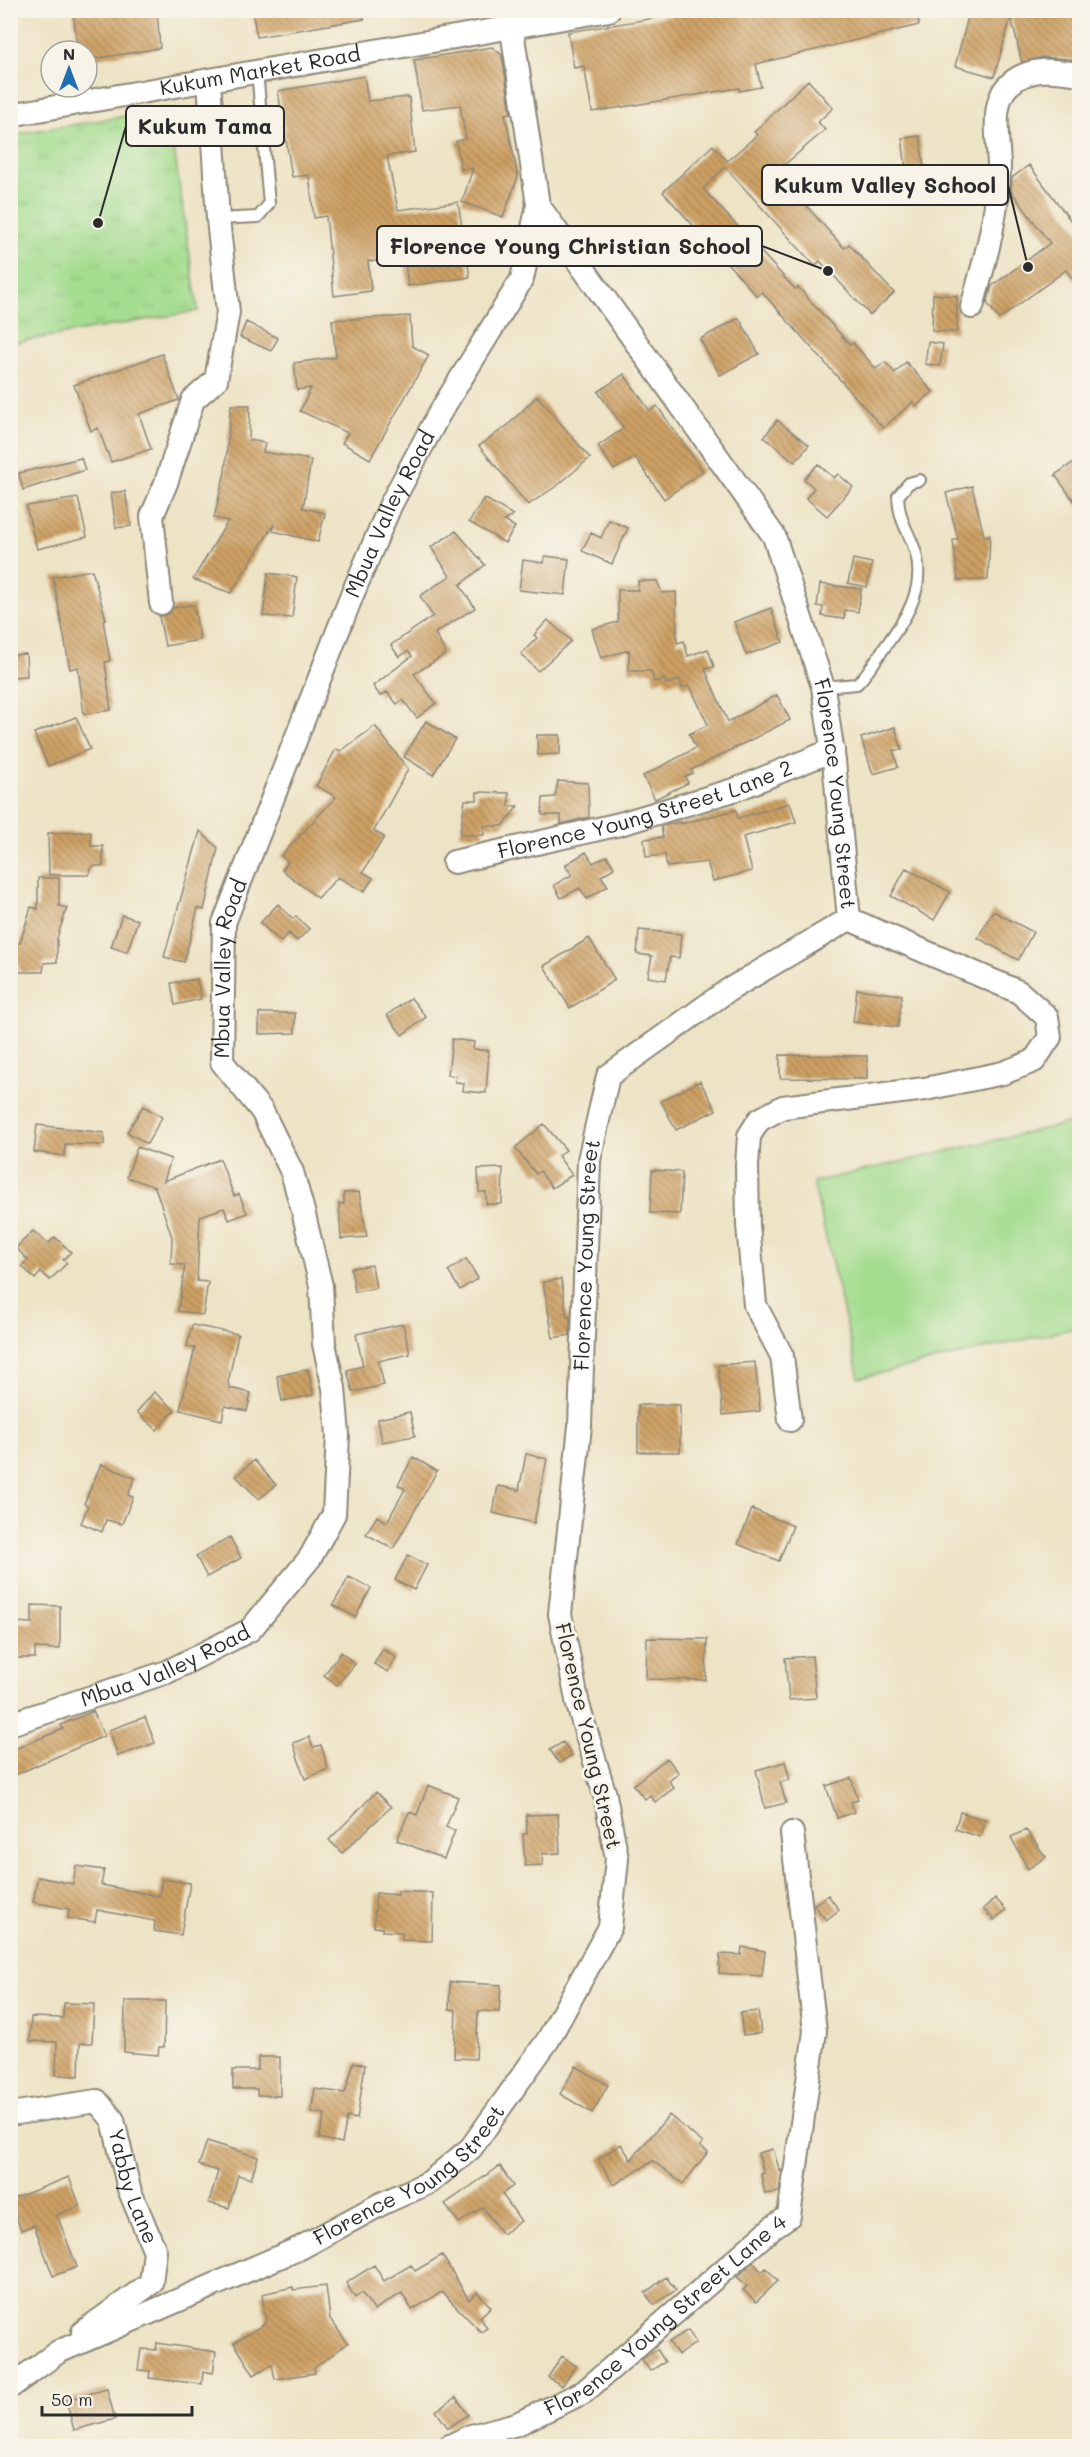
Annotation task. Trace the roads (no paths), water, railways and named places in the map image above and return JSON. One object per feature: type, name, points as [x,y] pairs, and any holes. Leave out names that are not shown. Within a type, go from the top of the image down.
[{"type":"street","name":"Kukum Market Road","points":[[10,115],[256,72],[510,19],[609,10]]},
{"type":"street","name":"Florence Young Street","points":[[10,2387],[58,2352],[300,2248],[381,2204],[430,2182],[471,2148],[553,2031],[610,1927],[617,1859],[605,1794],[578,1705],[560,1614],[580,1426],[590,1160],[608,1076],[727,991],[849,919],[833,750],[823,687],[774,536],[538,205],[510,19]]},
{"type":"street","points":[[972,307],[994,225],[999,167],[996,114],[1008,85],[1024,74],[1051,70],[1080,74]]},
{"type":"street","points":[[161,603],[152,516],[166,483],[193,400],[216,380],[228,312],[218,219],[209,80]]},
{"type":"street","name":"Mbua Valley Road","points":[[10,1724],[167,1672],[250,1629],[310,1558],[334,1514],[338,1435],[334,1388],[324,1344],[321,1286],[292,1172],[262,1111],[222,1062],[224,923],[352,595],[391,504],[439,414],[522,279],[538,205]]},
{"type":"street","name":"Florence Young Street Lane 2","points":[[454,862],[620,824],[736,789],[833,750]]},
{"type":"street","points":[[789,1420],[782,1356],[755,1305],[748,1225],[747,1166],[749,1136],[759,1120],[783,1107],[925,1089],[1003,1074],[1034,1060],[1050,1037],[1047,1017],[1019,992],[849,919]]},
{"type":"street","name":"Florence Young Street Lane 4","points":[[450,2446],[471,2436],[517,2424],[584,2392],[772,2228],[789,2216],[815,2031],[792,1833]]},
{"type":"street","name":"Yabby Lane","points":[[10,2114],[97,2101],[113,2120],[129,2190],[154,2251],[151,2283],[58,2352]]},
{"type":"lane","points":[[218,219],[258,217],[269,204],[256,72]]},
{"type":"lane","points":[[823,687],[857,684],[867,675],[900,627],[915,599],[919,576],[916,555],[899,515],[898,496],[909,483],[920,480]]},
{"type":"place","name":"Kukum Tama","points":[[98,223]]},
{"type":"place","name":"Kukum Valley School","points":[[1028,267]]},
{"type":"place","name":"Florence Young Christian School","points":[[828,271]]}]
